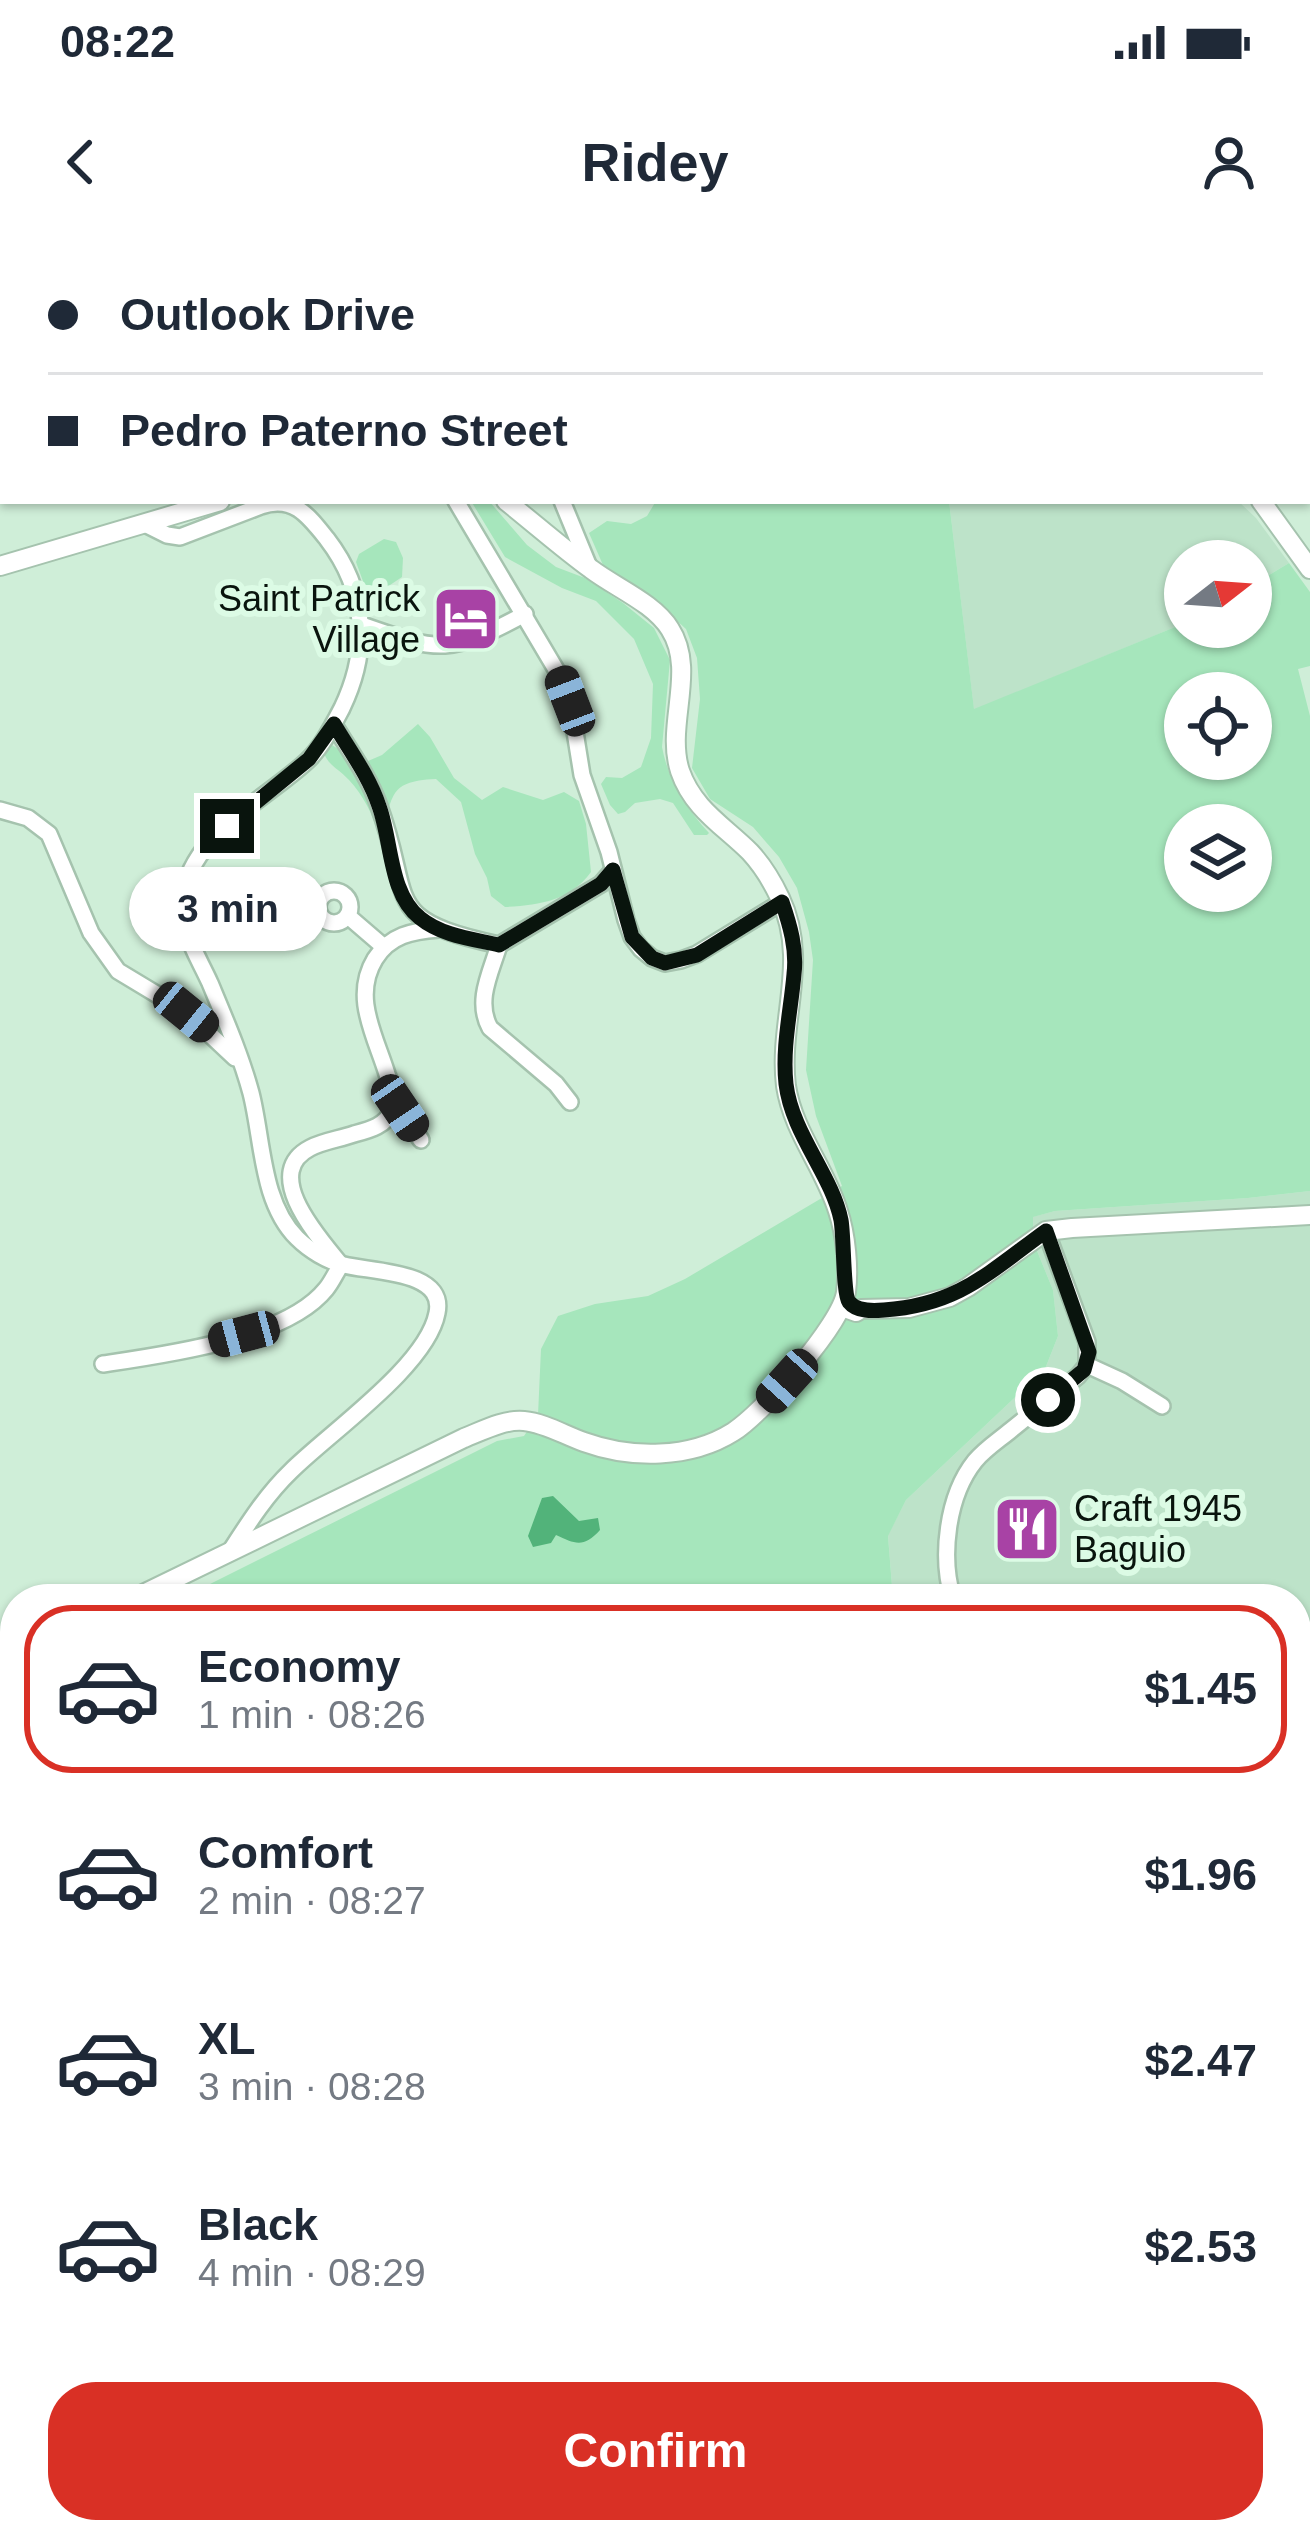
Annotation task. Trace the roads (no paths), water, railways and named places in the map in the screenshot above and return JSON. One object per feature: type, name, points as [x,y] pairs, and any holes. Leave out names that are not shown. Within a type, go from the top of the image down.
[{"type":"main road","points":[[0,566],[211,504]]},
{"type":"main road","points":[[162,1584],[240,1542],[464,1438],[512,1421],[548,1427],[614,1451],[660,1454],[711,1442],[732,1432],[769,1402],[849,1303],[838,1209],[800,1130],[787,1087],[795,971],[790,924],[768,874],[708,815],[686,784],[675,747],[681,660],[673,634],[656,613],[590,569],[510,504]]},
{"type":"main road","points":[[1263,504],[1308,563]]},
{"type":"main road","points":[[849,1303],[909,1308],[950,1297],[1046,1231],[1310,1215]]},
{"type":"street","points":[[147,525],[180,537],[268,504]]},
{"type":"street","points":[[240,1542],[286,1476],[410,1360],[437,1316],[436,1298],[425,1284],[341,1264],[301,1242],[279,1213],[243,1066],[188,939],[182,906],[185,885],[210,840],[309,759],[334,724],[354,681],[362,625],[354,587],[338,554],[312,521],[290,504]]},
{"type":"street","points":[[458,504],[561,678],[570,701],[581,775],[632,937],[652,958],[665,963],[697,955],[782,902]]},
{"type":"street","points":[[563,504],[590,569]]},
{"type":"street","points":[[362,625],[422,644],[446,646],[476,639],[525,614]]},
{"type":"street","points":[[334,724],[374,792],[400,890],[411,910],[439,929],[499,945]]},
{"type":"street","points":[[0,809],[28,818],[49,834],[92,933],[118,971],[186,1012],[243,1066]]},
{"type":"street","points":[[570,1102],[556,1084],[490,1028],[482,1000],[499,945],[610,879]]},
{"type":"street","points":[[411,910],[369,969],[363,998],[394,1099],[421,1140]]},
{"type":"street","points":[[348,916],[390,942],[439,929]]},
{"type":"street","points":[[341,1264],[300,1208],[290,1172],[309,1148],[380,1125],[394,1099]]},
{"type":"street","points":[[1046,1231],[1087,1342],[1088,1365]]},
{"type":"street","points":[[103,1364],[176,1352],[291,1318],[326,1289],[341,1264]]},
{"type":"street","points":[[1088,1365],[1162,1406]]},
{"type":"street","points":[[949,1584],[949,1536],[966,1476],[988,1448],[1088,1365]]},
{"type":"place","name":"Saint Patrick Village","points":[[466,619]]},
{"type":"place","name":"Craft 1945 Baguio","points":[[1027,1529]]}]
